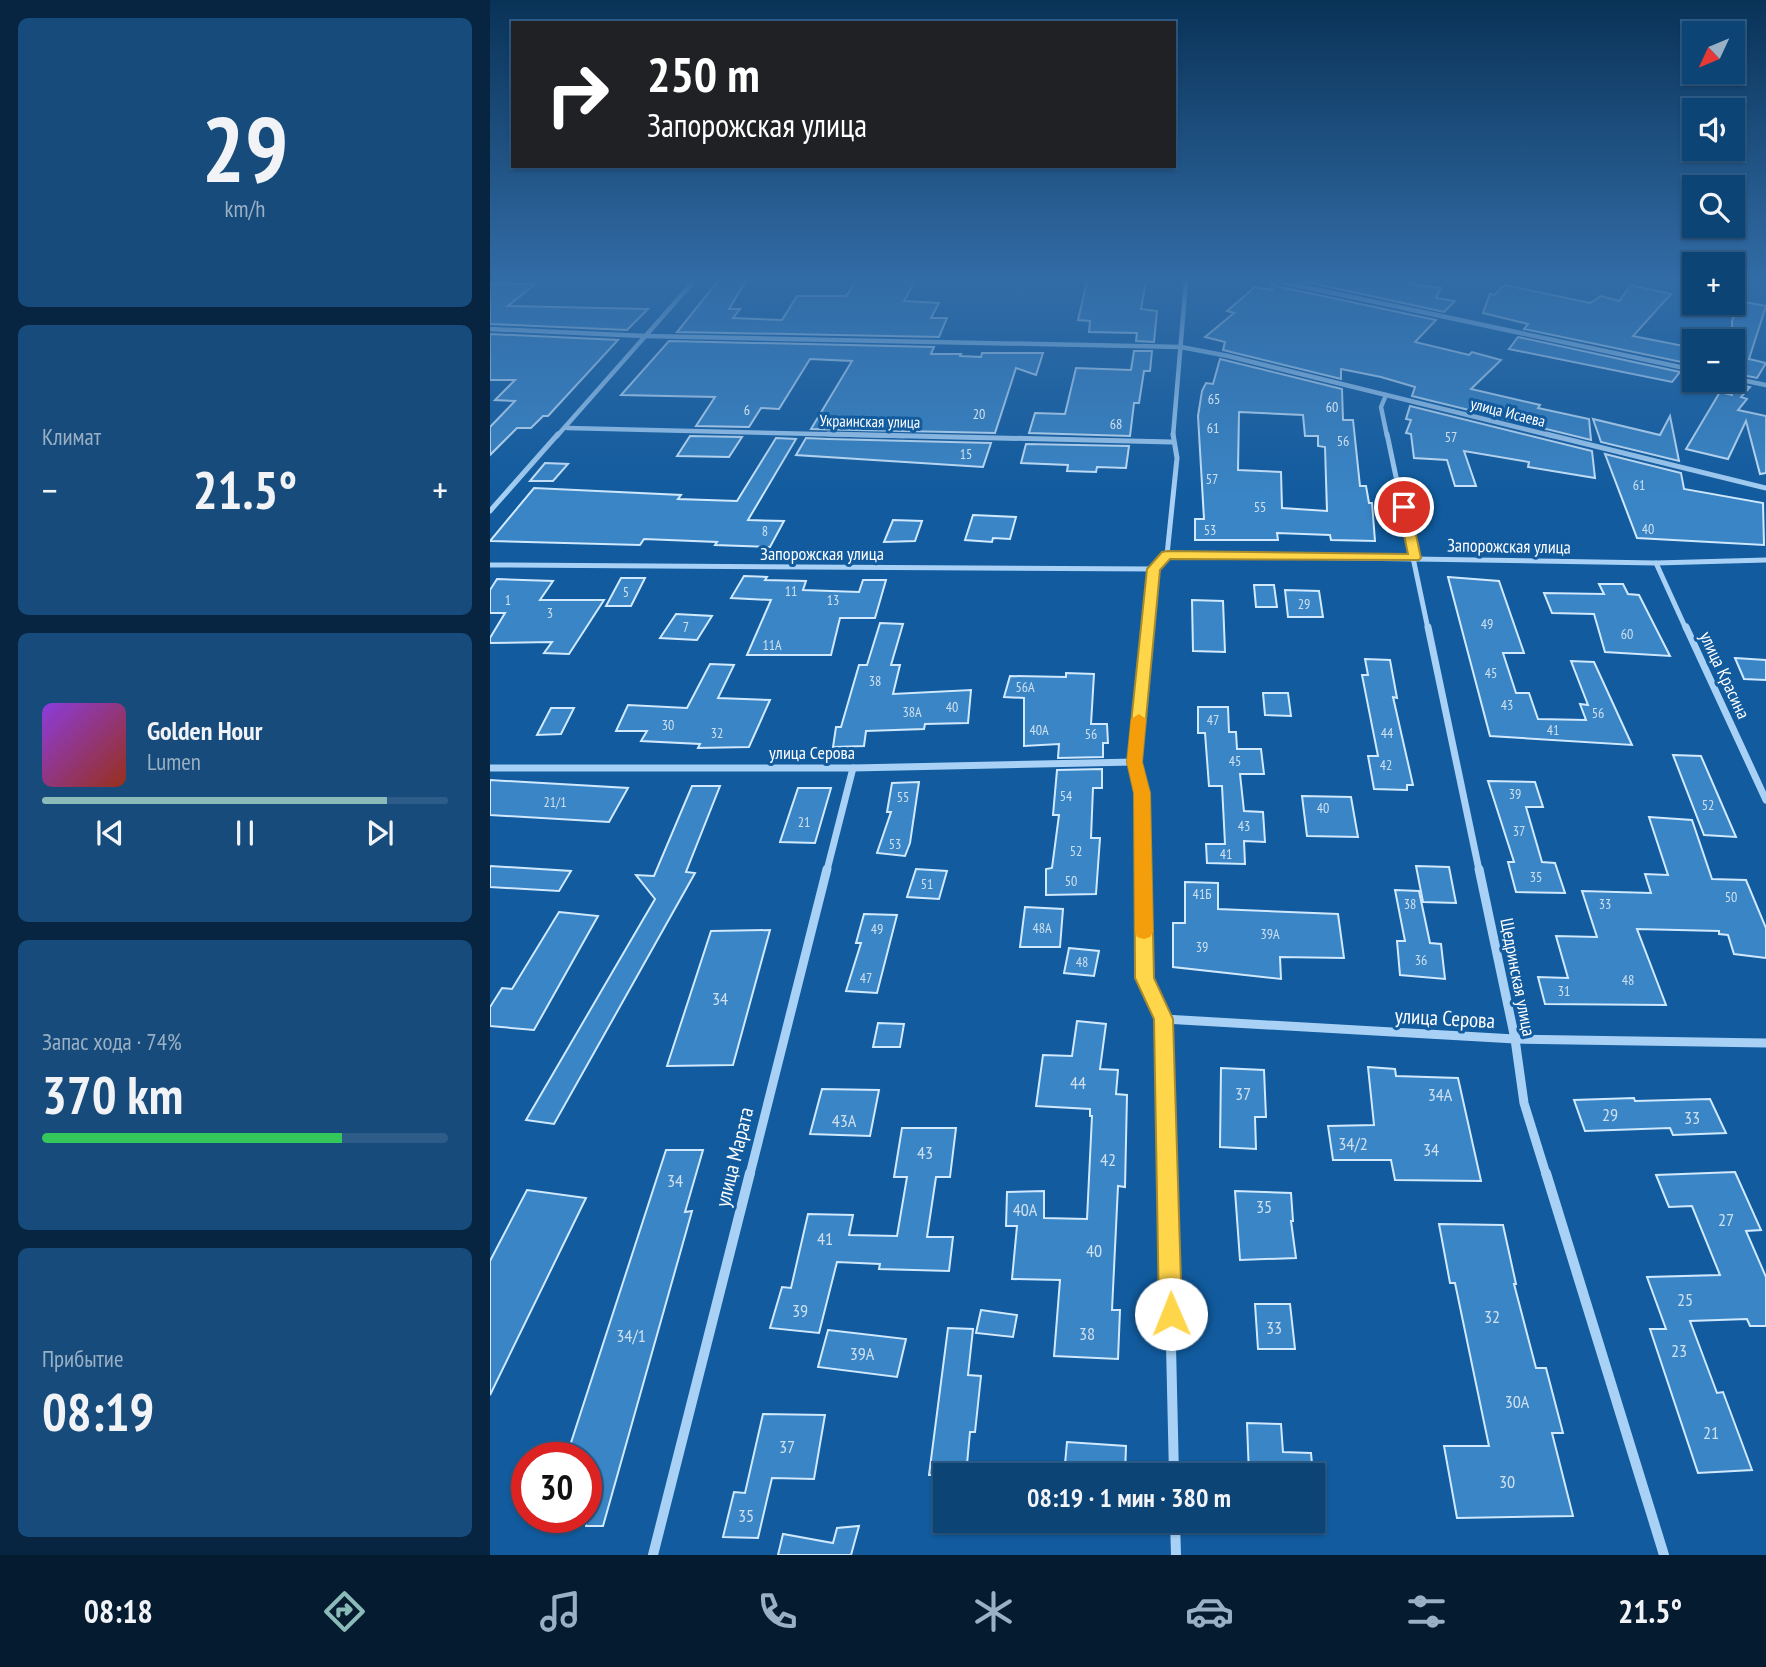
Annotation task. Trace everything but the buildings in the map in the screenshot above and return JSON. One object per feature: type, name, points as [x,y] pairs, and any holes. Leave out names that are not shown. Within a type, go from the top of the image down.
[{"type":"street","points":[[490,511],[567,428],[630,354]]},
{"type":"street","points":[[1174,1463],[1164,1019],[1144,978],[1142,793],[1134,762],[1154,569],[1167,555],[1177,458],[1172,442],[1180,354]]},
{"type":"street","name":"улица Исаева","points":[[1215,354],[1766,488]]},
{"type":"street","points":[[1617,354],[1682,367]]},
{"type":"street","points":[[1745,381],[1766,385]]},
{"type":"street","name":"Щедринская улица","points":[[1386,395],[1381,407],[1515,1039],[1524,1103],[1664,1555]]},
{"type":"street","name":"Украинская улица","points":[[567,428],[1172,442]]},
{"type":"street","name":"Запорожская улица","points":[[1167,555],[1656,563],[1766,560]]},
{"type":"street","name":"улица Красина","points":[[1656,563],[1766,800]]},
{"type":"street","name":"Запорожская улица","points":[[490,565],[1154,569]]},
{"type":"street","name":"улица Серова","points":[[490,768],[853,768],[1134,762]]},
{"type":"street","name":"улица Марата","points":[[653,1555],[853,768]]},
{"type":"street","name":"улица Серова","points":[[1164,1019],[1515,1039],[1766,1043]]},
{"type":"street","points":[[1175,1533],[1176,1555]]},
{"type":"slow traffic","points":[[1139,719],[1134,762],[1142,793],[1144,932]]},
{"type":"route","points":[[1171,1314],[1164,1019],[1144,978],[1142,793],[1134,762],[1154,569],[1167,555],[1415,558],[1404,507]]}]
